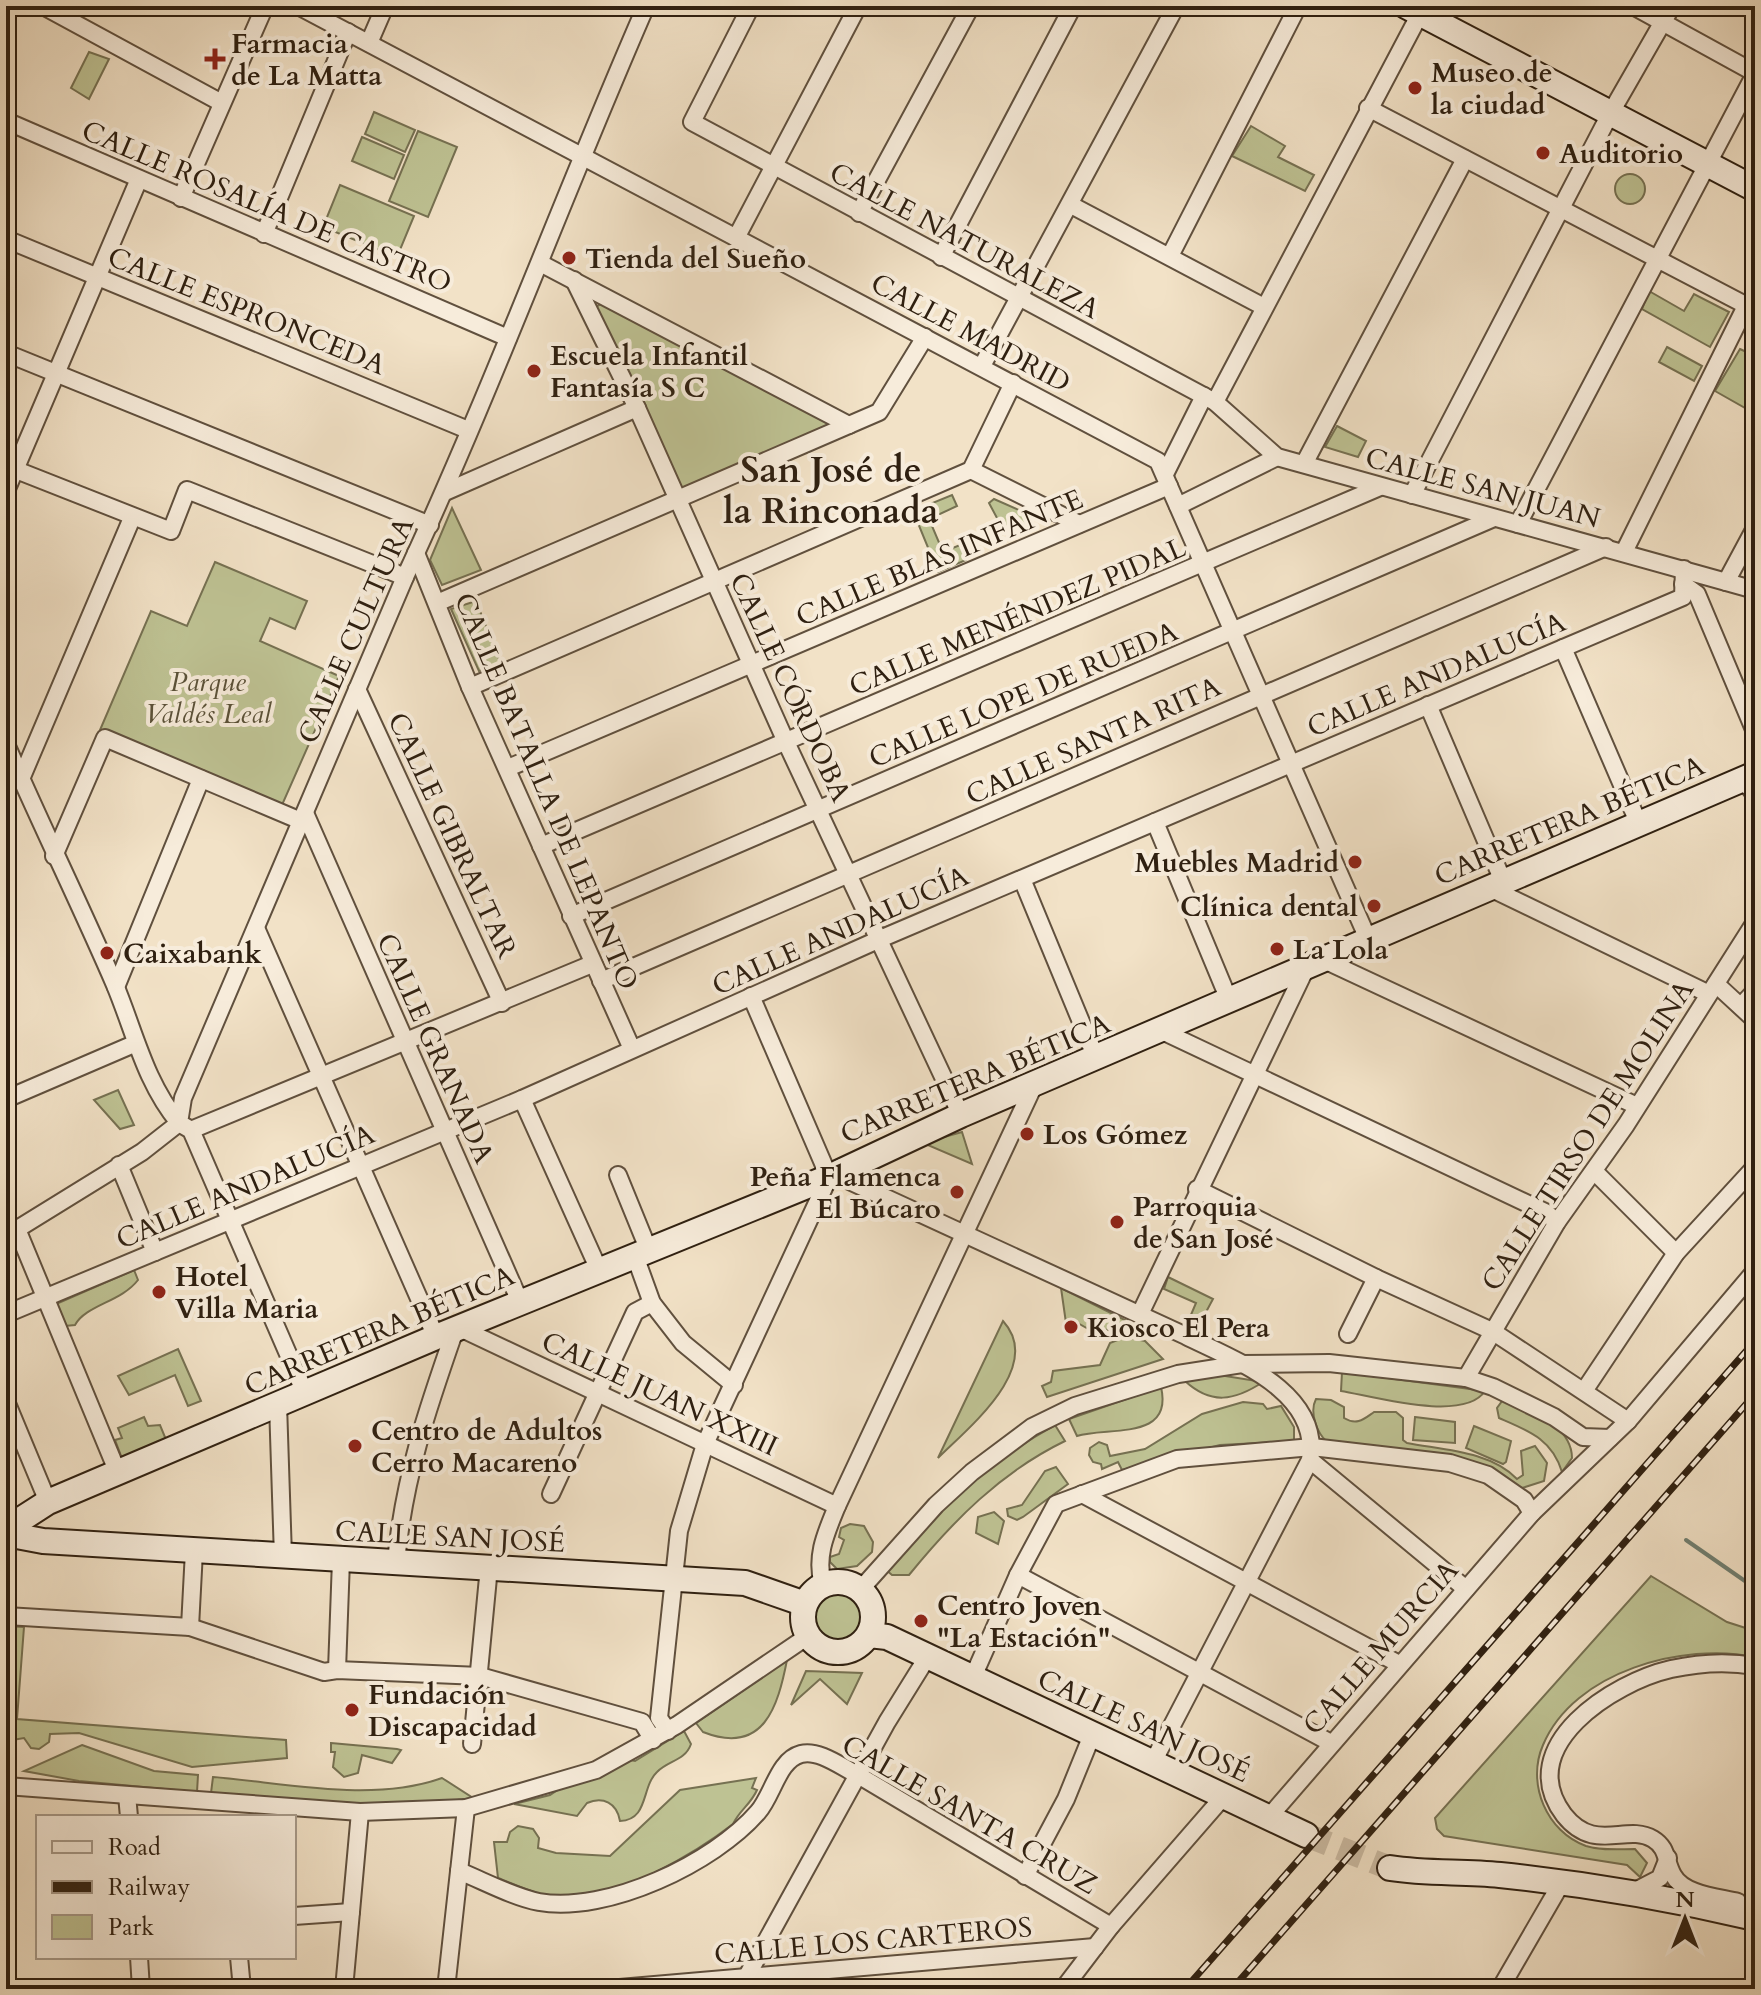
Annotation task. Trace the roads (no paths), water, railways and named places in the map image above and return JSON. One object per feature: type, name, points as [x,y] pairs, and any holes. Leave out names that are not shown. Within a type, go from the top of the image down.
[{"type":"street","points":[[43,6],[220,102]]},
{"type":"street","points":[[181,198],[220,102],[265,6]]},
{"type":"street","name":"CALLE MADRID","points":[[298,6],[580,158],[982,366],[1158,461],[1368,939]]},
{"type":"street","points":[[369,43],[385,6]]},
{"type":"street","name":"CALLE CULTURA","points":[[185,1127],[183,1098],[405,577],[445,492],[580,158],[646,6]]},
{"type":"street","name":"CALLE NATURALEZA","points":[[751,6],[692,122],[1209,399]]},
{"type":"street","points":[[736,238],[858,6]]},
{"type":"street","points":[[859,213],[971,6]]},
{"type":"street","points":[[941,257],[1073,6]]},
{"type":"street","points":[[982,366],[1176,6]]},
{"type":"street","points":[[1170,256],[1298,6]]},
{"type":"street","points":[[1518,524],[1755,73],[1633,6]]},
{"type":"street","points":[[1412,495],[1610,114],[1672,6]]},
{"type":"street","points":[[1167,480],[1209,399],[1264,307],[1417,9],[1755,189]]},
{"type":"street","points":[[264,234],[348,32]]},
{"type":"street","points":[[1368,108],[1750,308],[1624,552]]},
{"type":"street","name":"CALLE ROSALÍA DE CASTRO","points":[[6,121],[508,338]]},
{"type":"street","points":[[1304,464],[1465,159]]},
{"type":"street","points":[[6,491],[11,468],[56,374],[95,276],[139,179]]},
{"type":"street","points":[[1071,205],[1264,307]]},
{"type":"street","name":"CALLE ESPRONCEDA","points":[[6,239],[468,430]]},
{"type":"street","points":[[540,263],[849,425]]},
{"type":"street","name":"CALLE CÓRDOBA","points":[[574,280],[637,408],[786,742],[961,1115]]},
{"type":"street","points":[[437,603],[879,412],[925,337]]},
{"type":"street","points":[[6,353],[430,525]]},
{"type":"street","points":[[470,687],[971,470],[1013,383]]},
{"type":"street","name":"CALLE SAN JUAN","points":[[1209,399],[1277,457],[1624,552],[1683,577],[1726,582],[1755,590]]},
{"type":"street","points":[[445,492],[637,408]]},
{"type":"street","points":[[1178,506],[1277,457]]},
{"type":"street","points":[[11,468],[171,531],[187,490],[405,577]]},
{"type":"street","points":[[971,470],[1079,524]]},
{"type":"street","name":"CALLE BLAS INFANTE","points":[[508,768],[1079,524],[1167,480]]},
{"type":"street","name":"CALLE MENÉNDEZ PIDAL","points":[[541,846],[1206,565],[1380,487]]},
{"type":"street","points":[[21,779],[132,518]]},
{"type":"street","name":"CALLE LOPE DE RUEDA","points":[[571,916],[1494,518]]},
{"type":"street","points":[[1726,582],[1755,528]]},
{"type":"street","name":"CALLE SANTA RITA","points":[[601,981],[1606,547]]},
{"type":"street","name":"CALLE BATALLA DE LEPANTO","points":[[416,553],[470,687],[632,1049]]},
{"type":"street","points":[[1683,577],[1697,594],[1755,732]]},
{"type":"street","name":"CALLE ANDALUCÍA","points":[[6,1314],[522,1099],[880,939],[1683,597],[1683,577]]},
{"type":"street","points":[[1563,648],[1638,822]]},
{"type":"street","name":"CALLE GIBRALTAR","points":[[357,689],[502,1003]]},
{"type":"street","points":[[1428,705],[1496,884],[1712,988],[1741,1006],[1755,1020]]},
{"type":"street","points":[[54,856],[105,738],[201,779],[303,817]]},
{"type":"street","points":[[6,744],[54,856],[116,987],[134,1044],[162,1102],[185,1127],[231,1219],[305,1393]]},
{"type":"street","points":[[116,987],[201,779]]},
{"type":"street","name":"CARRETERA BÉTICA","points":[[6,1518],[44,1505],[278,1404],[830,1175],[961,1115],[1638,822],[1751,783]]},
{"type":"street","name":"CALLE GRANADA","points":[[303,817],[521,1304]]},
{"type":"street","points":[[1155,822],[1229,1000]]},
{"type":"street","points":[[1022,879],[1096,1058]]},
{"type":"street","name":"CALLE TIRSO DE MOLINA","points":[[1466,1378],[1557,1222],[1595,1172],[1755,922]]},
{"type":"street","points":[[256,928],[361,1166],[450,1332],[403,1497],[396,1562]]},
{"type":"street","points":[[118,1473],[45,1298],[12,1233],[185,1127],[502,1003],[592,964]]},
{"type":"street","points":[[1140,1314],[1287,1004],[1315,964],[1637,1106]]},
{"type":"street","points":[[1270,983],[1287,1004]]},
{"type":"street","points":[[1741,1006],[1755,991]]},
{"type":"street","points":[[751,996],[830,1175],[1140,1314],[1242,1364],[1289,1396]]},
{"type":"street","points":[[1160,1030],[1545,1212],[1557,1222]]},
{"type":"street","points":[[6,1099],[134,1044]]},
{"type":"street","points":[[823,1585],[818,1568],[823,1540],[837,1506],[967,1235],[1035,1083]]},
{"type":"street","points":[[522,1099],[599,1270]]},
{"type":"street","points":[[119,1165],[155,1252]]},
{"type":"street","points":[[1584,1391],[1676,1253],[1755,1167]]},
{"type":"street","points":[[1595,1172],[1676,1253]]},
{"type":"street","points":[[618,1175],[642,1253],[652,1303],[683,1343],[734,1385]]},
{"type":"street","points":[[660,1730],[679,1531],[705,1444],[830,1175]]},
{"type":"street","points":[[1197,1189],[1376,1278],[1492,1331],[1628,1421]]},
{"type":"street","name":"CALLE MURCIA","points":[[1269,1817],[1466,1589],[1528,1506],[1561,1485],[1628,1421],[1755,1271]]},
{"type":"street","points":[[1348,1334],[1376,1278]]},
{"type":"street","points":[[551,1494],[635,1312],[652,1303]]},
{"type":"street","name":"CALLE JUAN XXIII","points":[[450,1332],[596,1392],[837,1506]]},
{"type":"street","points":[[1195,1371],[1203,1359],[1198,1342]]},
{"type":"street","points":[[1152,1764],[1198,1672],[1249,1582],[1311,1454],[1306,1425],[1280,1381],[1276,1363]]},
{"type":"street","points":[[860,1590],[936,1505],[972,1472],[1032,1427],[1075,1406],[1195,1371],[1242,1364],[1329,1363],[1466,1378],[1517,1399],[1583,1437],[1610,1438]]},
{"type":"street","points":[[6,1401],[44,1505],[34,1523],[35,1534],[43,1541]]},
{"type":"street","points":[[278,1404],[283,1557]]},
{"type":"street","points":[[1569,1429],[1579,1444],[1584,1463]]},
{"type":"street","points":[[1311,1454],[1466,1589]]},
{"type":"street","points":[[973,1677],[1018,1575],[1056,1504],[1177,1459],[1311,1454],[1450,1463],[1488,1475],[1528,1506]]},
{"type":"street","points":[[1082,1494],[1399,1664]]},
{"type":"street","name":"CARRETERA BÉTICA","points":[[6,1532],[44,1505]]},
{"type":"street","name":"CALLE SAN JOSÉ","points":[[6,1532],[43,1541],[745,1583],[805,1604]]},
{"type":"street","name":"CALLE SAN JOSÉ","points":[[6,1548],[88,1544]]},
{"type":"street","points":[[190,1627],[194,1551]]},
{"type":"street","points":[[337,1670],[341,1560]]},
{"type":"street","points":[[472,1744],[489,1567]]},
{"type":"street","points":[[1018,1575],[1331,1743]]},
{"type":"street","points":[[842,1582],[860,1590],[872,1606],[869,1635],[850,1650],[839,1653],[827,1651],[808,1636],[803,1626],[805,1604],[823,1585],[842,1582]]},
{"type":"street","points":[[6,1616],[190,1627],[324,1672],[480,1676],[642,1722],[660,1730]]},
{"type":"street","name":"CALLE SAN JOSÉ","points":[[869,1635],[887,1637],[1306,1835]]},
{"type":"street","points":[[6,1775],[225,1810],[360,1812],[466,1808],[596,1770],[808,1636]]},
{"type":"street","points":[[747,1976],[928,1656]]},
{"type":"street","points":[[1755,1666],[1695,1665],[1648,1677],[1609,1694],[1558,1745],[1551,1766],[1552,1787],[1564,1815],[1576,1826],[1604,1838],[1649,1836],[1663,1846],[1674,1877],[1684,1886],[1755,1908]]},
{"type":"street","points":[[1025,1876],[1066,1799],[1092,1735]]},
{"type":"street","name":"CALLE SANTA CRUZ","points":[[459,1871],[537,1902],[579,1905],[628,1892],[702,1858],[759,1811],[784,1767],[800,1754],[814,1754],[858,1775],[1111,1926]]},
{"type":"street","points":[[6,1786],[127,1795]]},
{"type":"street","points":[[127,1795],[129,1815]]},
{"type":"street","points":[[1063,1989],[1111,1926],[1224,1796]]},
{"type":"street","points":[[446,1989],[466,1808]]},
{"type":"street","points":[[344,1989],[360,1812]]},
{"type":"street","points":[[1635,1891],[1660,1878],[1668,1858]]},
{"type":"street","points":[[1390,1868],[1427,1874],[1492,1874],[1635,1891],[1755,1918]]},
{"type":"street","points":[[1500,1989],[1562,1882]]},
{"type":"street","points":[[296,1916],[351,1912]]},
{"type":"street","name":"CALLE LOS CARTEROS","points":[[608,1989],[1095,1947]]},
{"type":"street","points":[[139,1959],[141,1989]]},
{"type":"street","points":[[239,1959],[242,1989]]},
{"type":"waterway","points":[[1686,1540],[1755,1588]]},
{"type":"tunnel","points":[[1306,1835],[1390,1868]]},
{"type":"railway","points":[[1185,1989],[1755,1341]]},
{"type":"railway","points":[[1232,1989],[1755,1394]]},
{"type":"place","name":"Farmacia de La Matta","points":[[215,59]]},
{"type":"place","name":"Museo de la ciudad","points":[[1415,88]]},
{"type":"place","name":"Auditorio","points":[[1543,153]]},
{"type":"place","name":"Tienda del Sueño","points":[[569,258]]},
{"type":"place","name":"Escuela Infantil Fantasía S C","points":[[534,371]]},
{"type":"place","name":"Muebles Madrid","points":[[1355,862]]},
{"type":"place","name":"Clínica dental","points":[[1374,906]]},
{"type":"place","name":"La Lola","points":[[1277,949]]},
{"type":"place","name":"Caixabank","points":[[107,953]]},
{"type":"place","name":"Los Gómez","points":[[1027,1134]]},
{"type":"place","name":"Peña Flamenca El Búcaro","points":[[957,1192]]},
{"type":"place","name":"Parroquia de San José","points":[[1117,1222]]},
{"type":"place","name":"Hotel Villa Maria","points":[[159,1292]]},
{"type":"place","name":"Kiosco El Pera","points":[[1071,1327]]},
{"type":"place","name":"Centro de Adultos Cerro Macareno","points":[[355,1446]]},
{"type":"place","name":"Centro Joven \"La Estación\"","points":[[921,1621]]},
{"type":"place","name":"Fundación Discapacidad","points":[[352,1710]]},
{"type":"district","name":"San José de la Rinconada","points":[[831,490]]},
{"type":"park label","name":"Parque Valdés Leal","points":[[208,697]]}]
